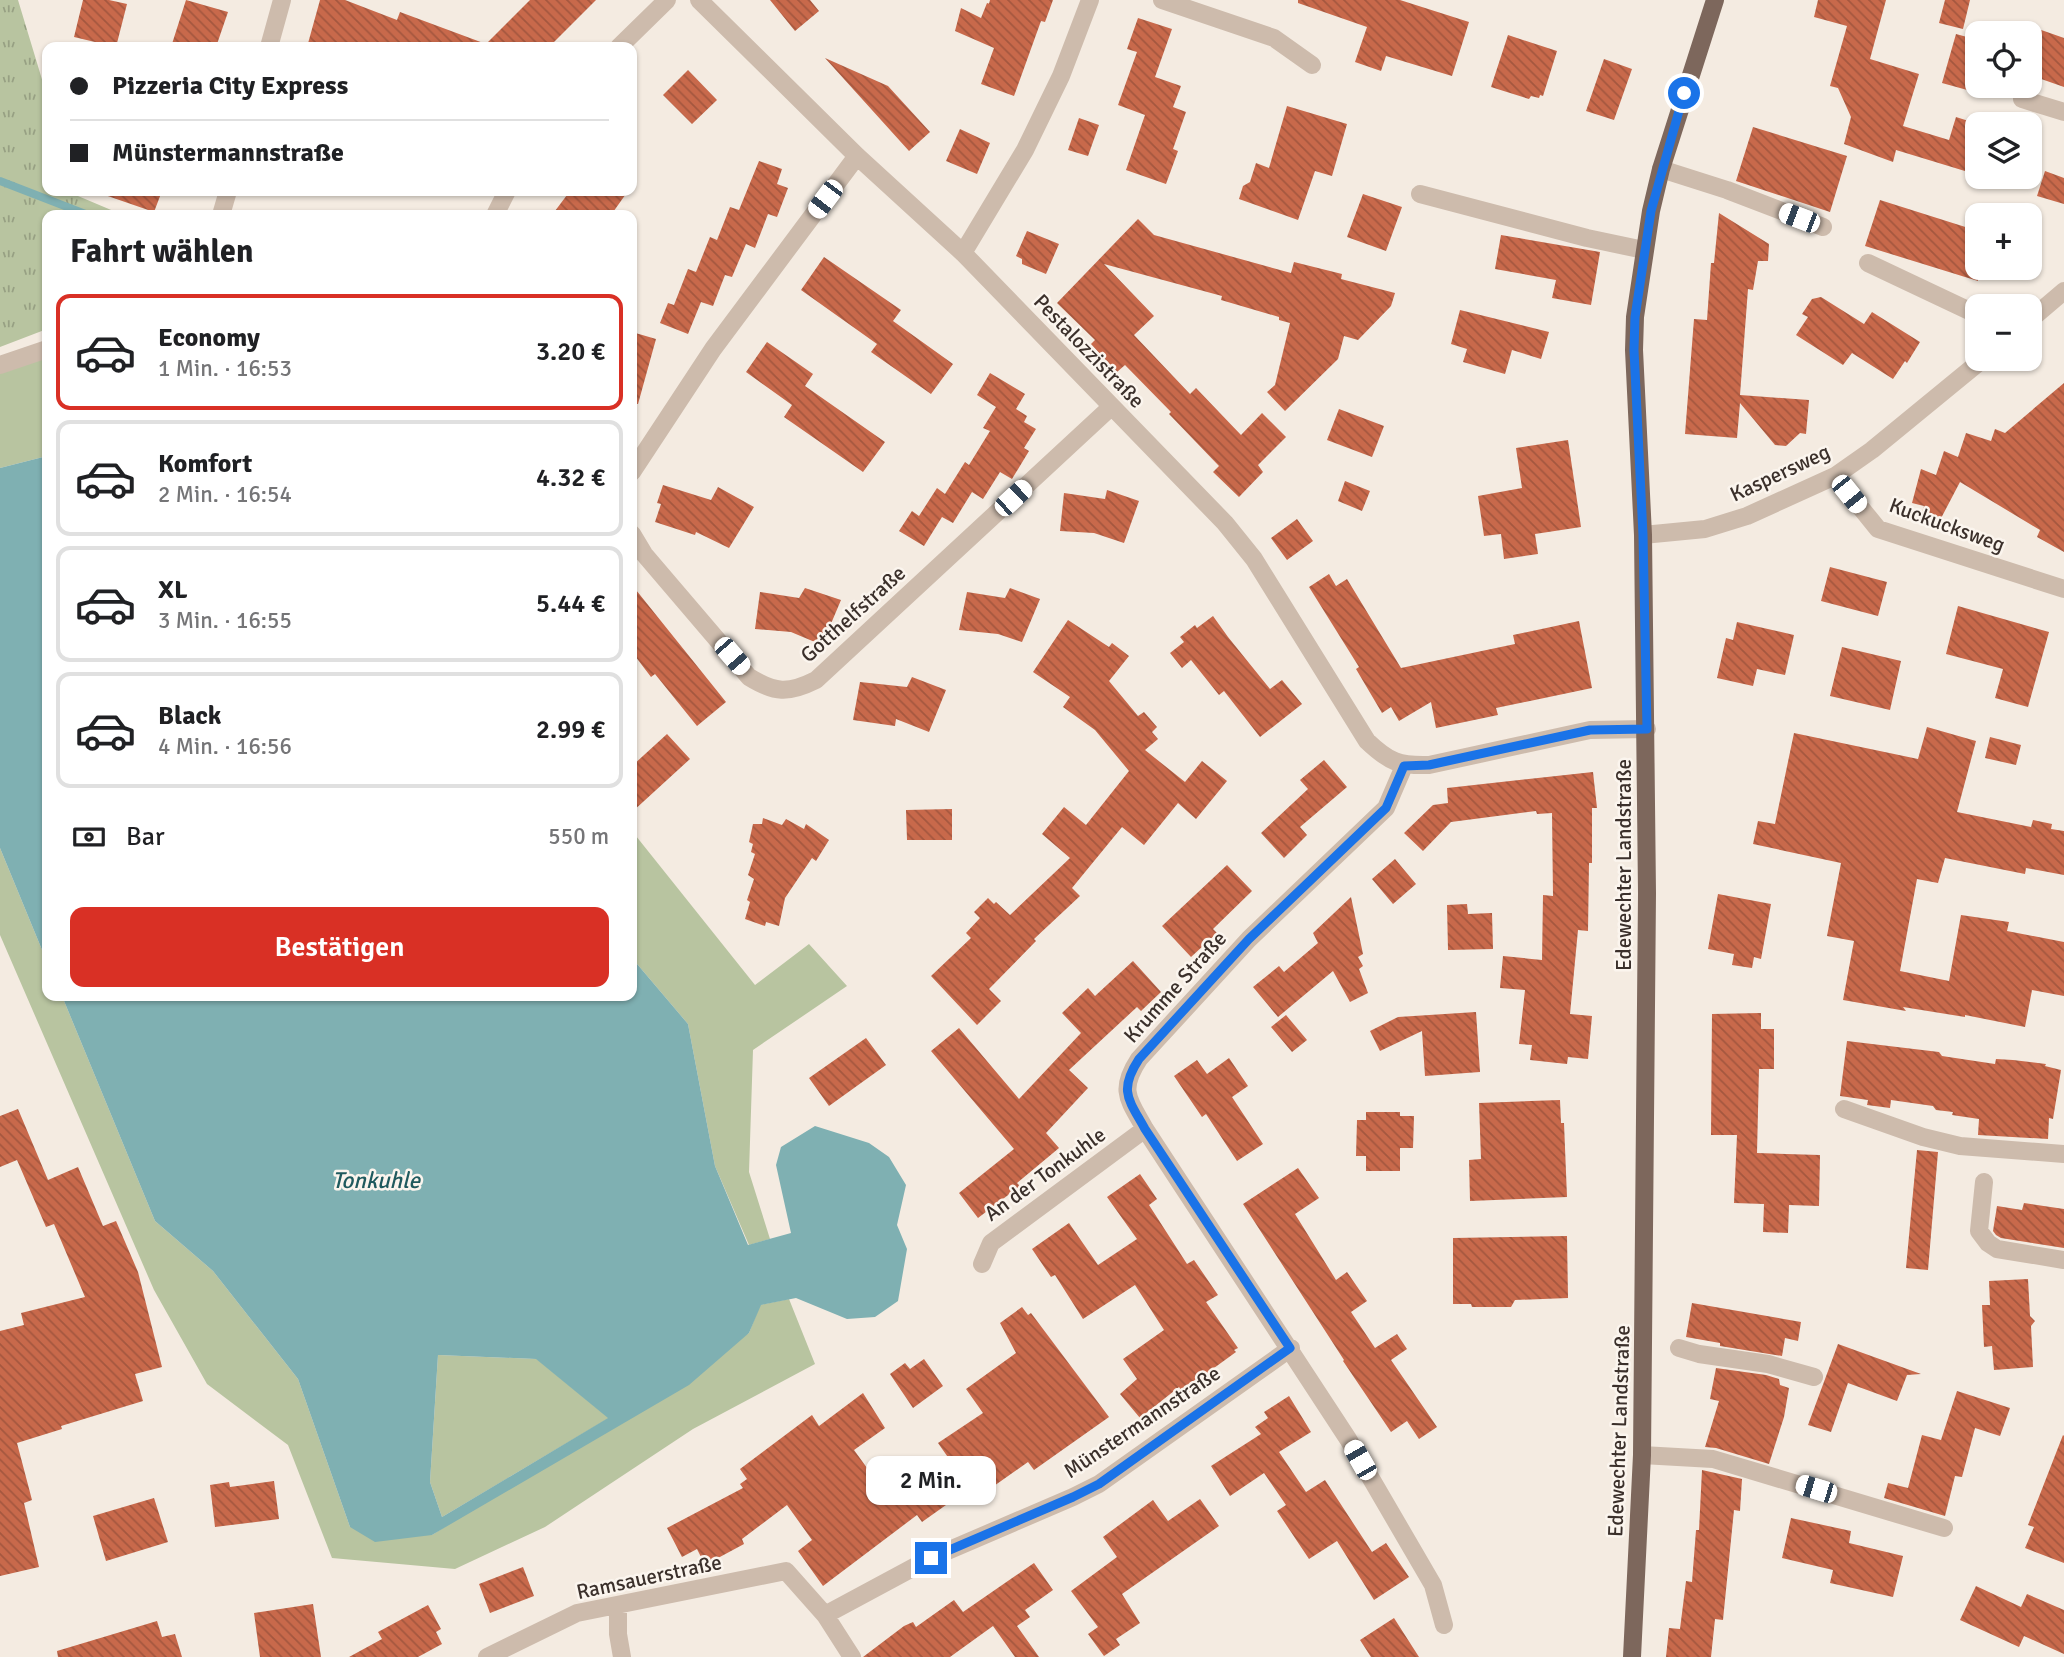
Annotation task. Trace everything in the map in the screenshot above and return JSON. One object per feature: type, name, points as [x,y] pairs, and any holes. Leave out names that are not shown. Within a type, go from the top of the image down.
[{"type":"main road","name":"Edewechter Landstraße","points":[[1632,1657],[1642,1455],[1647,729],[1635,317],[1644,250],[1661,169],[1715,0]]},
{"type":"street","points":[[270,42],[282,0]]},
{"type":"street","points":[[624,42],[667,0]]},
{"type":"street","name":"Pestalozzistraße","points":[[699,0],[857,156],[963,253],[1225,523],[1254,559],[1367,741],[1383,757],[1404,766]]},
{"type":"street","points":[[963,253],[1026,149],[1061,76],[1090,0]]},
{"type":"street","points":[[1161,0],[1274,38],[1312,65]]},
{"type":"street","points":[[2022,99],[2064,112]]},
{"type":"street","points":[[637,464],[713,349],[857,156]]},
{"type":"street","points":[[1661,169],[1727,190],[1823,227]]},
{"type":"street","points":[[1420,194],[1574,235],[1644,250]]},
{"type":"street","points":[[1868,264],[1965,310]]},
{"type":"street","points":[[2042,310],[2064,291]]},
{"type":"street","points":[[0,365],[42,351]]},
{"type":"street","name":"Kaspersweg","points":[[1643,535],[1705,529],[1748,516],[1835,476],[1872,450],[1968,371]]},
{"type":"street","name":"Gotthelfstraße","points":[[637,542],[749,677],[774,689],[784,691],[800,688],[816,680],[1111,407]]},
{"type":"street","name":"Kuckucksweg","points":[[1835,476],[1878,529],[2064,589]]},
{"type":"street","points":[[1404,766],[1429,765],[1590,730],[1647,729]]},
{"type":"street","name":"Krumme Straße","points":[[1404,766],[1386,808],[1249,939],[1139,1059],[1130,1072],[1126,1086],[1130,1101],[1145,1129],[1348,1439],[1433,1585],[1444,1625]]},
{"type":"street","points":[[1844,1109],[1923,1137],[1960,1146],[2064,1154]]},
{"type":"street","name":"An der Tonkuhle","points":[[982,1264],[991,1243],[1145,1129]]},
{"type":"street","points":[[1984,1182],[1979,1231],[1987,1243],[1997,1249],[2064,1260]]},
{"type":"street","name":"Münstermannstraße","points":[[825,1615],[931,1558],[1099,1484],[1290,1348]]},
{"type":"street","points":[[1679,1348],[1768,1364],[1814,1377]]},
{"type":"street","points":[[1642,1455],[1713,1459],[1944,1528]]},
{"type":"street","name":"Ramsauerstraße","points":[[487,1657],[577,1613],[786,1571],[825,1615]]},
{"type":"street","points":[[618,1605],[618,1634],[622,1657]]},
{"type":"street","points":[[825,1615],[852,1657]]},
{"type":"green space","points":[[0,0],[18,0],[42,79],[42,196],[78,196],[111,210],[42,210],[42,331],[0,347]]},
{"type":"green space","points":[[42,351],[42,457],[0,468],[0,365]]},
{"type":"green space","points":[[637,837],[755,985],[809,944],[847,986],[753,1050],[749,1172],[770,1239],[749,1245],[715,1166],[688,1024],[637,964]]},
{"type":"green space","points":[[0,848],[42,950],[42,1001],[64,1001],[155,1221],[213,1271],[298,1379],[350,1527],[432,1535],[749,1333],[760,1305],[789,1299],[815,1364],[693,1429],[545,1527],[455,1569],[332,1558],[288,1445],[207,1384],[154,1290],[0,935]]},
{"type":"green space","points":[[438,1355],[537,1359],[609,1418],[442,1517],[430,1482]]},
{"type":"water","points":[[42,457],[42,950],[0,848],[0,468]]},
{"type":"water","name":"Tonkuhle","points":[[637,964],[688,1024],[715,1166],[748,1245],[791,1233],[776,1165],[781,1147],[815,1126],[869,1143],[889,1157],[906,1185],[897,1225],[907,1249],[898,1301],[875,1317],[847,1319],[796,1298],[761,1305],[749,1333],[689,1385],[432,1535],[375,1542],[350,1527],[298,1379],[213,1271],[155,1221],[64,1001],[637,1001]],"holes":[[[438,1355],[536,1359],[608,1418],[442,1517],[430,1482]]]},
{"type":"building","points":[[83,0],[109,0],[127,4],[117,42],[95,42],[74,37]]},
{"type":"building","points":[[186,0],[228,12],[218,42],[173,42]]},
{"type":"building","points":[[320,0],[345,0],[397,20],[400,12],[481,42],[308,42]]},
{"type":"building","points":[[530,0],[596,0],[554,42],[488,42]]},
{"type":"building","points":[[770,0],[810,0],[819,11],[795,31]]},
{"type":"building","points":[[990,0],[1053,0],[1045,22],[1041,21],[1014,96],[981,84],[994,48],[955,31],[961,8],[981,18],[987,3],[989,4]]},
{"type":"building","points":[[1298,0],[1400,0],[1469,22],[1452,76],[1386,56],[1381,71],[1355,62],[1367,27],[1298,3]]},
{"type":"building","points":[[1818,0],[1886,0],[1870,59],[1919,74],[1903,126],[1949,140],[1956,117],[1965,120],[1965,171],[1896,150],[1893,162],[1844,144],[1851,117],[1838,88],[1830,86],[1847,26],[1814,17]]},
{"type":"building","points":[[1945,0],[1970,0],[1963,29],[1939,23]]},
{"type":"building","points":[[1138,18],[1172,29],[1155,77],[1181,86],[1173,107],[1186,112],[1173,149],[1178,151],[1166,184],[1126,170],[1145,115],[1118,105],[1137,52],[1127,49]]},
{"type":"building","points":[[2042,30],[2064,38],[2064,87],[2042,79]]},
{"type":"building","points":[[1956,34],[1965,36],[1965,89],[1942,83]]},
{"type":"building","points":[[1508,35],[1557,51],[1543,96],[1531,96],[1529,99],[1491,87]]},
{"type":"building","points":[[825,58],[888,86],[930,132],[909,151]]},
{"type":"building","points":[[1604,59],[1632,69],[1614,120],[1586,111]]},
{"type":"building","points":[[688,70],[717,100],[692,124],[663,95]]},
{"type":"building","points":[[1287,106],[1347,124],[1332,176],[1315,171],[1298,220],[1239,199],[1243,186],[1250,182],[1256,163],[1269,168]]},
{"type":"building","points":[[1079,118],[1099,125],[1088,156],[1068,150]]},
{"type":"building","points":[[1753,127],[1847,156],[1830,212],[1736,181]]},
{"type":"building","points":[[960,129],[990,143],[977,174],[946,161]]},
{"type":"building","points":[[759,161],[782,169],[777,184],[788,188],[777,217],[768,214],[755,248],[746,244],[732,277],[725,275],[713,306],[701,302],[688,334],[660,323],[668,303],[674,305],[688,269],[696,272],[710,237],[717,240],[730,207],[739,210]]},
{"type":"building","points":[[2045,171],[2064,178],[2064,204],[2037,196],[2039,189],[2042,189]]},
{"type":"building","points":[[1363,194],[1402,207],[1386,251],[1347,237]]},
{"type":"building","points":[[108,196],[160,196],[155,210]]},
{"type":"building","points":[[566,196],[624,196],[615,210],[556,210]]},
{"type":"building","points":[[1880,200],[1965,227],[1965,277],[1865,246]]},
{"type":"building","points":[[1719,213],[1769,244],[1768,261],[1758,261],[1753,290],[1748,289],[1740,395],[1809,400],[1806,434],[1800,433],[1786,446],[1775,445],[1740,403],[1737,438],[1685,434],[1694,319],[1707,320],[1711,263],[1714,263]]},
{"type":"building","points":[[1138,219],[1154,235],[1291,273],[1294,262],[1342,274],[1341,279],[1395,293],[1391,306],[1358,340],[1344,336],[1338,359],[1285,411],[1267,392],[1275,385],[1290,323],[1279,320],[1279,317],[1221,300],[1222,296],[1104,264],[1154,316],[1134,335],[1190,394],[1196,388],[1241,435],[1262,413],[1286,437],[1258,465],[1263,472],[1239,497],[1213,472],[1219,466],[1169,414],[1171,412],[1125,365],[1117,372],[1091,344],[1095,340],[1057,303]]},
{"type":"building","points":[[1027,231],[1059,244],[1046,274],[1022,264],[1022,259],[1016,256]]},
{"type":"building","points":[[1501,235],[1600,252],[1591,305],[1552,298],[1556,280],[1495,269]]},
{"type":"building","points":[[824,257],[901,310],[893,321],[953,364],[931,394],[871,352],[877,344],[801,290]]},
{"type":"building","points":[[1821,297],[1864,324],[1872,312],[1920,342],[1893,379],[1852,353],[1843,365],[1796,335],[1808,317],[1802,314],[1812,299]]},
{"type":"building","points":[[1460,310],[1549,332],[1541,359],[1512,350],[1505,374],[1463,362],[1467,349],[1451,344]]},
{"type":"building","points":[[637,333],[656,339],[637,404]]},
{"type":"building","points":[[767,342],[813,374],[805,386],[885,442],[863,472],[784,417],[792,405],[746,372]]},
{"type":"building","points":[[990,373],[1025,394],[1016,409],[1027,416],[1024,422],[1036,429],[1024,448],[1029,451],[1012,479],[1000,472],[983,499],[972,492],[953,523],[942,517],[924,546],[899,531],[912,511],[919,516],[937,488],[945,494],[965,462],[969,465],[990,431],[983,428],[996,407],[977,395]]},
{"type":"building","points":[[2064,383],[2064,552],[2037,537],[2040,530],[1960,482],[1938,524],[1920,518],[1924,506],[1912,503],[1921,469],[1936,475],[1944,451],[1958,457],[1966,433],[1991,441],[1995,429],[2005,433]]},
{"type":"building","points":[[1339,409],[1384,426],[1372,457],[1327,440]]},
{"type":"building","points":[[1568,440],[1581,527],[1535,534],[1538,554],[1504,559],[1501,534],[1484,536],[1478,496],[1522,488],[1516,448]]},
{"type":"building","points":[[1345,481],[1370,491],[1362,511],[1338,501]]},
{"type":"building","points":[[663,485],[711,500],[718,487],[754,507],[729,548],[696,532],[695,535],[655,522]]},
{"type":"building","points":[[1107,490],[1139,501],[1124,543],[1094,533],[1060,531],[1064,493],[1105,499]]},
{"type":"building","points":[[1297,519],[1313,541],[1287,560],[1271,538]]},
{"type":"building","points":[[1830,567],[1887,582],[1878,616],[1821,601]]},
{"type":"building","points":[[1329,574],[1336,586],[1347,579],[1401,668],[1515,644],[1513,635],[1579,621],[1592,688],[1496,708],[1498,715],[1436,728],[1431,702],[1399,721],[1391,707],[1382,713],[1356,669],[1359,667],[1309,587]]},
{"type":"building","points":[[805,588],[841,600],[822,645],[791,632],[755,629],[760,592],[799,598]]},
{"type":"building","points":[[1010,588],[1040,599],[1022,642],[998,634],[959,630],[967,592],[1005,598]]},
{"type":"building","points":[[637,591],[726,702],[697,726],[655,674],[651,677],[637,659]]},
{"type":"building","points":[[1958,606],[2049,632],[2028,707],[1995,698],[2003,669],[1946,654]]},
{"type":"building","points":[[1213,616],[1270,689],[1282,680],[1302,704],[1260,737],[1224,691],[1219,695],[1191,660],[1182,668],[1170,653],[1184,642],[1180,637]]},
{"type":"building","points":[[1068,620],[1109,647],[1112,643],[1129,656],[1109,681],[1138,716],[1144,712],[1157,727],[1152,732],[1158,739],[1145,750],[1185,782],[1202,761],[1227,781],[1196,819],[1178,803],[1144,845],[1122,827],[1072,888],[1080,896],[1034,939],[1036,941],[989,989],[1001,1001],[977,1025],[931,976],[971,938],[966,933],[980,918],[974,912],[988,898],[1010,915],[1070,858],[1042,834],[1064,807],[1086,825],[1129,771],[1095,730],[1063,707],[1070,697],[1033,672]]},
{"type":"building","points":[[1737,622],[1794,635],[1785,675],[1757,669],[1753,686],[1717,678],[1726,638],[1733,640]]},
{"type":"building","points":[[1842,647],[1901,661],[1890,710],[1830,696]]},
{"type":"building","points":[[912,677],[946,690],[929,732],[896,719],[895,726],[853,720],[860,682],[907,687]]},
{"type":"building","points":[[1927,727],[1976,741],[1957,812],[2031,827],[2033,820],[2052,824],[2051,829],[2064,831],[2064,875],[2026,868],[2025,874],[1945,858],[1938,883],[1917,879],[1900,971],[1949,981],[1961,915],[2009,922],[2007,931],[2064,942],[2064,996],[2032,990],[2025,1027],[1965,1015],[1903,1007],[1906,1011],[1843,1000],[1854,941],[1827,936],[1841,863],[1753,844],[1758,821],[1775,824],[1794,733],[1918,759]]},
{"type":"building","points":[[667,734],[690,759],[637,807],[637,761]]},
{"type":"building","points":[[1990,737],[2021,745],[2016,765],[1985,758]]},
{"type":"building","points":[[1324,760],[1347,787],[1300,827],[1307,835],[1284,858],[1261,833],[1308,789],[1300,780]]},
{"type":"building","points":[[1593,772],[1597,808],[1592,808],[1588,931],[1578,930],[1570,1014],[1592,1016],[1588,1059],[1568,1057],[1567,1064],[1530,1060],[1532,1045],[1519,1044],[1525,990],[1500,988],[1503,956],[1542,960],[1543,895],[1553,896],[1552,813],[1537,814],[1536,811],[1451,822],[1423,851],[1404,833],[1433,805],[1448,803],[1447,788]]},
{"type":"building","points":[[952,809],[952,840],[907,840],[906,810]]},
{"type":"building","points":[[763,818],[782,825],[786,819],[804,829],[806,824],[829,840],[816,861],[812,858],[785,898],[779,926],[766,922],[765,926],[745,919],[750,902],[747,900],[754,879],[748,875],[755,854],[751,852],[753,844],[749,842],[753,824],[762,824]]},
{"type":"building","points":[[1395,859],[1416,884],[1393,904],[1372,879]]},
{"type":"building","points":[[1227,865],[1252,891],[1213,929],[1217,933],[1191,957],[1162,926]]},
{"type":"building","points":[[1718,894],[1771,904],[1761,959],[1754,957],[1752,968],[1732,965],[1734,954],[1708,949]]},
{"type":"building","points":[[1351,897],[1363,954],[1358,957],[1363,966],[1359,969],[1368,993],[1350,1002],[1333,971],[1278,1017],[1253,987],[1279,966],[1284,972],[1318,943],[1313,933]]},
{"type":"building","points":[[1467,904],[1468,914],[1492,913],[1493,949],[1448,950],[1447,905]]},
{"type":"building","points":[[1133,961],[1161,992],[1141,1011],[1137,1007],[1069,1070],[1088,1088],[1046,1133],[1059,1148],[1017,1183],[1020,1186],[978,1218],[959,1193],[1014,1149],[931,1051],[959,1028],[1019,1099],[1081,1033],[1062,1013],[1088,988],[1095,996]]},
{"type":"building","points":[[1476,1012],[1480,1072],[1425,1076],[1422,1031],[1380,1051],[1370,1031],[1398,1017]]},
{"type":"building","points":[[1761,1013],[1761,1029],[1774,1029],[1774,1069],[1759,1069],[1757,1153],[1820,1155],[1819,1206],[1789,1205],[1788,1233],[1763,1232],[1764,1204],[1734,1203],[1737,1135],[1711,1135],[1712,1014]]},
{"type":"building","points":[[1286,1015],[1307,1040],[1292,1052],[1271,1027]]},
{"type":"building","points":[[866,1038],[886,1065],[829,1106],[809,1078]]},
{"type":"building","points":[[1847,1041],[1939,1052],[1942,1056],[1995,1064],[1996,1059],[2046,1064],[2045,1066],[2061,1070],[2053,1119],[2049,1118],[2048,1139],[1978,1135],[1979,1119],[1952,1115],[1953,1112],[1936,1110],[1933,1106],[1891,1100],[1890,1108],[1867,1105],[1868,1100],[1840,1096]]},
{"type":"building","points":[[1229,1058],[1248,1086],[1232,1097],[1263,1144],[1237,1161],[1206,1114],[1202,1117],[1174,1076],[1197,1060],[1207,1074]]},
{"type":"building","points":[[1560,1100],[1561,1123],[1564,1123],[1567,1197],[1470,1201],[1469,1160],[1481,1159],[1479,1103]]},
{"type":"building","points":[[18,1109],[48,1180],[78,1167],[103,1226],[116,1221],[138,1272],[162,1367],[135,1374],[143,1401],[61,1426],[62,1429],[17,1443],[32,1500],[24,1503],[39,1567],[0,1576],[0,1331],[24,1325],[21,1313],[85,1297],[54,1224],[46,1227],[17,1160],[0,1167],[0,1116]]},
{"type":"building","points":[[1366,1112],[1400,1112],[1400,1116],[1414,1116],[1413,1148],[1400,1148],[1400,1171],[1366,1171],[1366,1156],[1356,1156],[1357,1120],[1366,1120]]},
{"type":"building","points":[[1917,1150],[1938,1152],[1928,1270],[1906,1268]]},
{"type":"building","points":[[1298,1168],[1319,1198],[1295,1214],[1336,1280],[1347,1272],[1367,1301],[1351,1312],[1375,1348],[1397,1334],[1407,1349],[1391,1360],[1437,1427],[1419,1439],[1407,1421],[1391,1432],[1243,1204]]},
{"type":"building","points":[[1140,1174],[1157,1199],[1149,1205],[1187,1264],[1194,1260],[1218,1295],[1206,1302],[1238,1348],[1214,1368],[1220,1376],[1201,1388],[1199,1385],[1185,1395],[1179,1387],[1140,1418],[1120,1394],[1137,1379],[1123,1359],[1164,1330],[1135,1285],[1083,1319],[1055,1275],[1051,1277],[1032,1249],[1069,1223],[1098,1265],[1137,1239],[1107,1197]]},
{"type":"building","points":[[2024,1203],[2064,1209],[2064,1248],[1996,1235],[1993,1231],[1997,1206],[2022,1210]]},
{"type":"building","points":[[1567,1236],[1568,1298],[1515,1300],[1511,1307],[1453,1304],[1453,1238]]},
{"type":"building","points":[[2028,1279],[2030,1316],[2035,1321],[2031,1326],[2033,1367],[1994,1370],[1992,1346],[1984,1347],[1982,1305],[1990,1305],[1989,1281]]},
{"type":"building","points":[[1692,1303],[1801,1322],[1798,1341],[1785,1338],[1782,1356],[1720,1346],[1720,1343],[1686,1337]]},
{"type":"building","points":[[1022,1307],[1028,1315],[1031,1313],[1109,1417],[1034,1470],[1028,1462],[984,1493],[960,1458],[952,1463],[938,1443],[983,1413],[966,1389],[1016,1353],[1000,1323]]},
{"type":"building","points":[[1838,1344],[1921,1374],[1907,1375],[1897,1401],[1848,1383],[1831,1432],[1808,1425]]},
{"type":"building","points":[[924,1359],[943,1386],[913,1408],[890,1374],[905,1363],[910,1369]]},
{"type":"building","points":[[1716,1368],[1766,1375],[1779,1379],[1780,1385],[1789,1388],[1784,1417],[1769,1464],[1705,1447],[1719,1401],[1710,1399]]},
{"type":"building","points":[[1957,1391],[2010,1408],[2000,1436],[1975,1428],[1962,1477],[1955,1476],[1945,1516],[1884,1498],[1888,1483],[1908,1488],[1922,1435],[1941,1440]]},
{"type":"building","points":[[863,1393],[885,1428],[854,1450],[883,1490],[906,1474],[914,1486],[918,1482],[920,1486],[929,1480],[946,1505],[922,1522],[917,1515],[823,1586],[798,1551],[812,1540],[787,1505],[742,1539],[744,1544],[705,1565],[697,1549],[682,1557],[667,1528],[743,1488],[740,1484],[747,1479],[740,1469],[812,1415],[819,1426]]},
{"type":"building","points":[[1289,1396],[1311,1432],[1279,1452],[1306,1492],[1325,1480],[1372,1552],[1386,1543],[1409,1577],[1374,1600],[1337,1541],[1309,1559],[1277,1511],[1286,1505],[1264,1473],[1230,1496],[1211,1466],[1261,1434],[1255,1427],[1268,1418],[1264,1412]]},
{"type":"building","points":[[2063,1435],[2064,1563],[2025,1548],[2034,1527],[2028,1525]]},
{"type":"building","points":[[1702,1470],[1742,1479],[1740,1511],[1734,1510],[1723,1620],[1715,1619],[1711,1657],[1666,1657],[1669,1628],[1680,1629],[1686,1581],[1692,1582],[1696,1530],[1699,1530]]},
{"type":"building","points":[[274,1481],[279,1519],[215,1527],[210,1485],[229,1482],[230,1487]]},
{"type":"building","points":[[154,1498],[168,1542],[106,1561],[93,1516]]},
{"type":"building","points":[[1200,1499],[1219,1526],[1122,1594],[1140,1623],[1116,1639],[1120,1645],[1104,1656],[1088,1634],[1098,1627],[1071,1591],[1117,1557],[1103,1537],[1153,1500],[1168,1521]]},
{"type":"building","points":[[1791,1518],[1851,1531],[1849,1543],[1903,1556],[1893,1597],[1830,1583],[1833,1570],[1782,1558]]},
{"type":"building","points":[[1034,1563],[1053,1590],[1025,1610],[1030,1617],[1017,1626],[1039,1657],[1015,1657],[993,1626],[950,1657],[863,1657],[904,1626],[913,1622],[916,1627],[954,1600],[963,1612]]},
{"type":"building","points":[[523,1567],[534,1596],[490,1613],[479,1584]]},
{"type":"building","points":[[1976,1586],[2021,1607],[2027,1594],[2064,1610],[2064,1654],[2024,1636],[2019,1647],[1960,1620]]},
{"type":"building","points":[[313,1604],[321,1657],[260,1657],[254,1613]]},
{"type":"building","points":[[428,1605],[441,1629],[436,1632],[442,1644],[418,1657],[349,1657],[382,1639],[378,1632]]},
{"type":"building","points":[[1394,1618],[1419,1657],[1371,1657],[1360,1640]]},
{"type":"building","points":[[157,1621],[162,1637],[175,1634],[182,1657],[58,1657],[57,1651]]},
{"type":"waterway","points":[[0,181],[75,210]]},
{"type":"route","points":[[931,1558],[1099,1484],[1290,1348],[1145,1129],[1130,1101],[1126,1086],[1130,1072],[1139,1059],[1249,939],[1386,808],[1404,766],[1429,765],[1590,730],[1647,729],[1635,317],[1651,211],[1684,93]]}]
